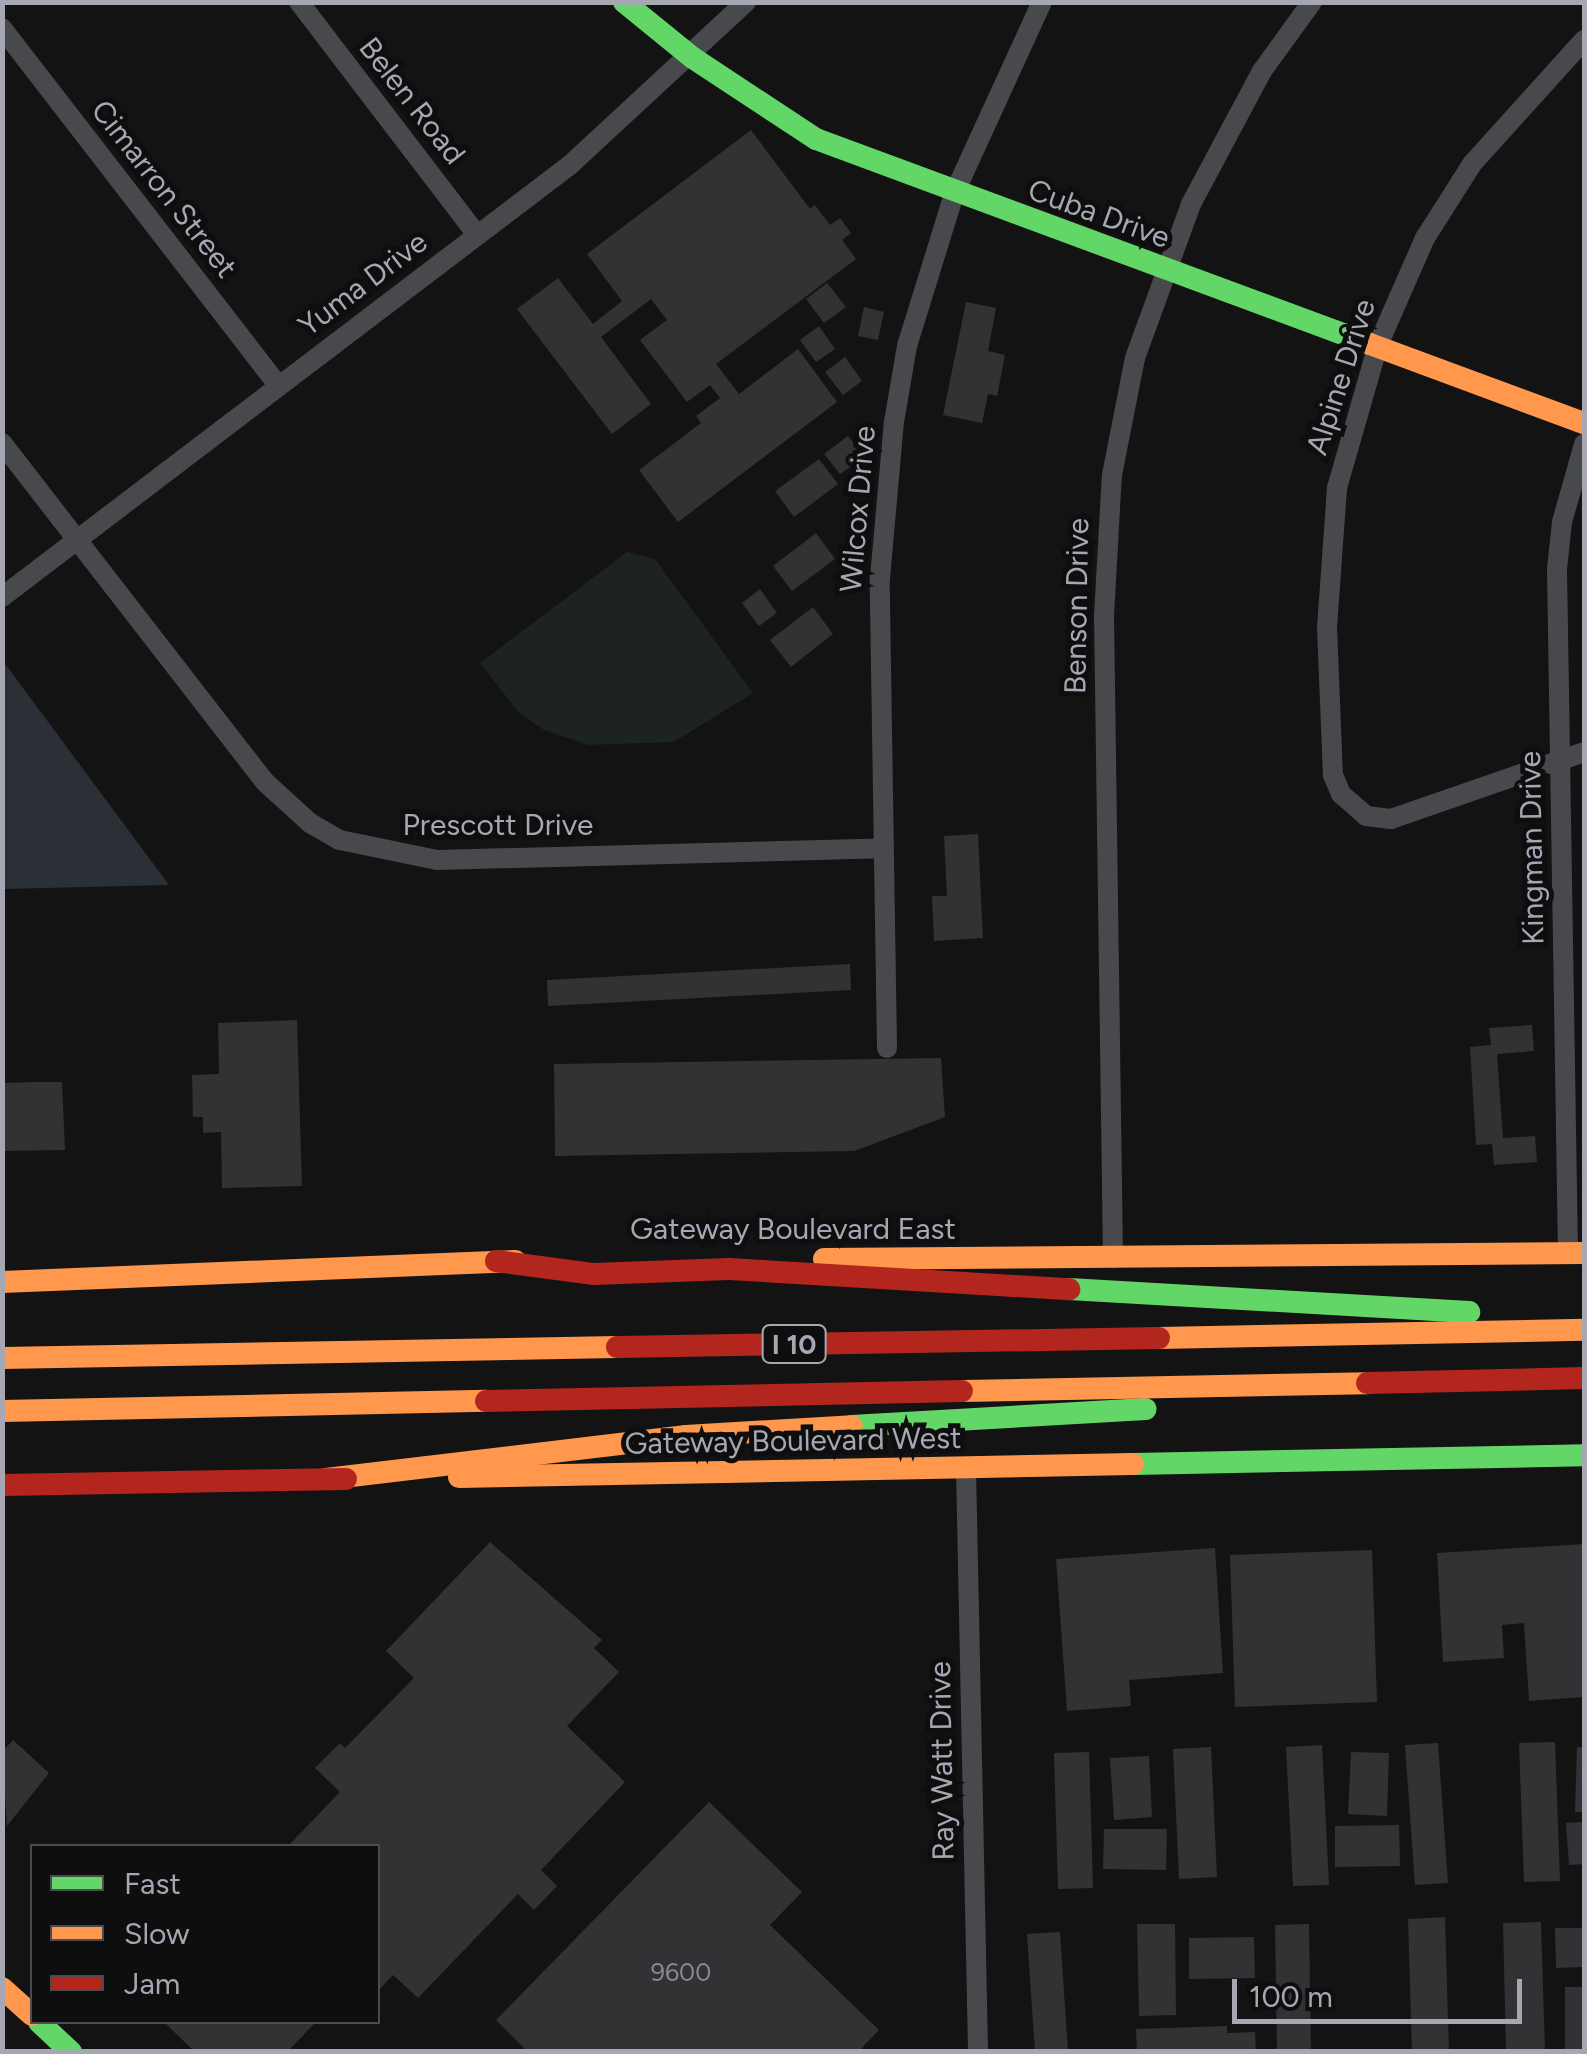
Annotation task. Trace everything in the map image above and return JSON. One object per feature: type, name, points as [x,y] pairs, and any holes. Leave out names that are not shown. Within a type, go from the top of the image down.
[{"type":"main road","name":"Cuba Drive","points":[[624,2],[693,58],[816,139],[954,194],[1584,423]]},
{"type":"main road","name":"Gateway Boulevard East","points":[[2,1282],[496,1261],[1576,1254]]},
{"type":"main road","points":[[496,1261],[594,1274],[730,1269],[1453,1310],[1584,1328]]},
{"type":"main road","name":"I 10","points":[[2,1358],[1584,1328]]},
{"type":"main road","name":"I 10","points":[[2,1411],[1584,1378]]},
{"type":"main road","points":[[326,1480],[686,1436],[1270,1406],[1415,1380]]},
{"type":"main road","name":"Gateway Boulevard West","points":[[2,1485],[1584,1455]]},
{"type":"main road","points":[[5,1995],[30,2014]]},
{"type":"main road","points":[[41,2024],[71,2052]]},
{"type":"street","name":"Belen Road","points":[[298,2],[477,235]]},
{"type":"street","name":"Yuma Drive","points":[[2,596],[477,235],[693,58],[746,2]]},
{"type":"street","name":"Wilcox Drive","points":[[887,1048],[881,848],[884,504],[907,346],[954,194],[1042,2]]},
{"type":"street","name":"Benson Drive","points":[[1113,1258],[1105,547],[1135,358],[1165,269],[1230,125],[1312,2]]},
{"type":"street","name":"Cimarron Street","points":[[2,28],[278,385]]},
{"type":"street","name":"Alpine Drive","points":[[1562,759],[1391,819],[1366,816],[1340,794],[1330,722],[1329,561],[1337,488],[1378,345],[1425,238],[1472,164],[1584,40]]},
{"type":"street","name":"Prescott Drive","points":[[2,443],[265,782],[310,823],[340,840],[437,860],[881,848]]},
{"type":"street","name":"Kingman Drive","points":[[1576,1254],[1557,569],[1562,522],[1584,444]]},
{"type":"street","points":[[1562,759],[1584,752]]},
{"type":"street","name":"Ray Watt Drive","points":[[966,1468],[978,2052]]},
{"type":"shaded area","points":[[627,552],[655,559],[753,693],[674,742],[589,745],[544,730],[519,713],[480,663]]},
{"type":"shaded area","points":[[3,661],[169,885],[3,889]]},
{"type":"building","points":[[751,130],[810,209],[815,205],[830,225],[840,218],[851,233],[842,240],[856,259],[716,364],[739,394],[798,349],[837,402],[678,522],[639,470],[701,423],[696,416],[720,398],[710,385],[687,402],[640,340],[667,320],[651,299],[601,337],[651,404],[612,434],[517,309],[558,278],[593,324],[622,301],[587,254]]},
{"type":"building","points":[[827,283],[846,307],[824,323],[806,299]]},
{"type":"building","points":[[966,302],[996,308],[988,351],[1005,355],[997,396],[988,394],[982,423],[943,415]]},
{"type":"building","points":[[864,307],[884,312],[878,340],[858,336]]},
{"type":"building","points":[[819,326],[835,349],[816,362],[800,340]]},
{"type":"building","points":[[845,357],[862,381],[843,395],[825,372]]},
{"type":"building","points":[[848,436],[864,457],[840,474],[824,454]]},
{"type":"building","points":[[819,459],[838,484],[794,517],[775,491]]},
{"type":"building","points":[[816,533],[835,559],[792,591],[773,566]]},
{"type":"building","points":[[760,589],[777,613],[759,626],[742,603]]},
{"type":"building","points":[[813,607],[833,634],[791,667],[770,640]]},
{"type":"building","points":[[978,834],[983,938],[934,941],[932,896],[947,896],[944,836]]},
{"type":"building","points":[[850,964],[851,990],[548,1006],[547,980]]},
{"type":"building","points":[[297,1020],[302,1186],[222,1188],[221,1132],[203,1133],[203,1117],[193,1117],[192,1075],[219,1074],[218,1023]]},
{"type":"building","points":[[1532,1025],[1534,1051],[1497,1054],[1503,1138],[1535,1136],[1537,1162],[1494,1165],[1492,1144],[1476,1145],[1470,1047],[1491,1045],[1489,1028]]},
{"type":"building","points":[[941,1058],[945,1117],[854,1151],[555,1156],[554,1064]]},
{"type":"building","points":[[62,1082],[65,1150],[2,1151],[2,1083]]},
{"type":"building","points":[[490,1542],[602,1640],[594,1648],[619,1672],[567,1726],[625,1782],[541,1870],[557,1886],[534,1910],[518,1894],[418,1998],[393,1975],[380,1989],[380,1844],[290,1844],[340,1792],[315,1768],[340,1743],[345,1748],[414,1678],[386,1651]]},
{"type":"building","points":[[1584,1544],[1584,1697],[1529,1701],[1524,1623],[1502,1625],[1504,1658],[1443,1662],[1437,1553]]},
{"type":"building","points":[[1215,1548],[1223,1673],[1129,1680],[1131,1706],[1067,1711],[1056,1559]]},
{"type":"building","points":[[1372,1550],[1377,1702],[1235,1707],[1230,1555]]},
{"type":"building","points":[[13,1740],[49,1773],[7,1826],[2,1752]]},
{"type":"building","points":[[1555,1742],[1560,1881],[1524,1882],[1519,1743]]},
{"type":"building","points":[[1438,1743],[1448,1883],[1415,1885],[1405,1745]]},
{"type":"building","points":[[1322,1745],[1329,1885],[1293,1886],[1286,1747]]},
{"type":"building","points":[[1211,1747],[1217,1877],[1179,1879],[1173,1749]]},
{"type":"building","points":[[1577,1747],[1584,1748],[1584,1812],[1575,1812]]},
{"type":"building","points":[[1089,1752],[1093,1888],[1058,1889],[1054,1753]]},
{"type":"building","points":[[1351,1752],[1389,1753],[1387,1816],[1348,1814]]},
{"type":"building","points":[[1149,1756],[1152,1817],[1114,1820],[1110,1758]]},
{"type":"building","points":[[709,1802],[802,1892],[770,1925],[879,2030],[858,2052],[528,2052],[496,2020]]},
{"type":"building","points":[[1584,1822],[1584,1864],[1569,1865],[1566,1823]]},
{"type":"building","points":[[1399,1825],[1400,1866],[1335,1867],[1335,1826]]},
{"type":"building","points":[[1104,1829],[1167,1829],[1166,1870],[1103,1869]]},
{"type":"building","points":[[1445,1917],[1449,2052],[1412,2052],[1408,1919]]},
{"type":"building","points":[[1541,1922],[1545,2052],[1506,2052],[1503,1923]]},
{"type":"building","points":[[1137,1924],[1175,1924],[1176,2015],[1139,2016]]},
{"type":"building","points":[[1309,1924],[1311,2052],[1277,2052],[1275,1925]]},
{"type":"building","points":[[1555,1928],[1584,1928],[1584,1967],[1556,1968]]},
{"type":"building","points":[[1060,1932],[1068,2052],[1035,2052],[1027,1934]]},
{"type":"building","points":[[1254,1937],[1255,1978],[1189,1979],[1189,1938]]},
{"type":"building","points":[[1565,1987],[1584,1987],[1584,2051],[1565,2051]]},
{"type":"building","points":[[166,2024],[314,2024],[287,2052],[195,2052]]},
{"type":"building","points":[[1227,2026],[1227,2033],[1255,2032],[1256,2052],[1137,2052],[1136,2029]]},
{"type":"traffic: fast","points":[[624,2],[693,58],[816,139],[1370,344]]},
{"type":"traffic: fast","points":[[1069,1289],[1469,1312]]},
{"type":"traffic: fast","points":[[852,1426],[1146,1409]]},
{"type":"traffic: fast","points":[[1133,1464],[1584,1455]]},
{"type":"traffic: fast","points":[[41,2024],[71,2052]]},
{"type":"traffic: slow","points":[[1370,344],[1584,423]]},
{"type":"traffic: slow","points":[[824,1259],[1584,1253]]},
{"type":"traffic: slow","points":[[2,1282],[516,1261]]},
{"type":"traffic: slow","points":[[1159,1338],[1584,1330]]},
{"type":"traffic: slow","points":[[2,1358],[617,1347]]},
{"type":"traffic: slow","points":[[962,1391],[1367,1383]]},
{"type":"traffic: slow","points":[[2,1411],[486,1401]]},
{"type":"traffic: slow","points":[[326,1479],[686,1436],[852,1426]]},
{"type":"traffic: slow","points":[[459,1477],[1133,1464]]},
{"type":"traffic: slow","points":[[2,1988],[30,2013]]},
{"type":"traffic: jam","points":[[496,1261],[594,1274],[729,1269],[1069,1289]]},
{"type":"traffic: jam","points":[[617,1347],[1159,1338]]},
{"type":"traffic: jam","points":[[1367,1383],[1584,1378]]},
{"type":"traffic: jam","points":[[486,1401],[962,1391]]},
{"type":"traffic: jam","points":[[2,1485],[346,1479]]}]
